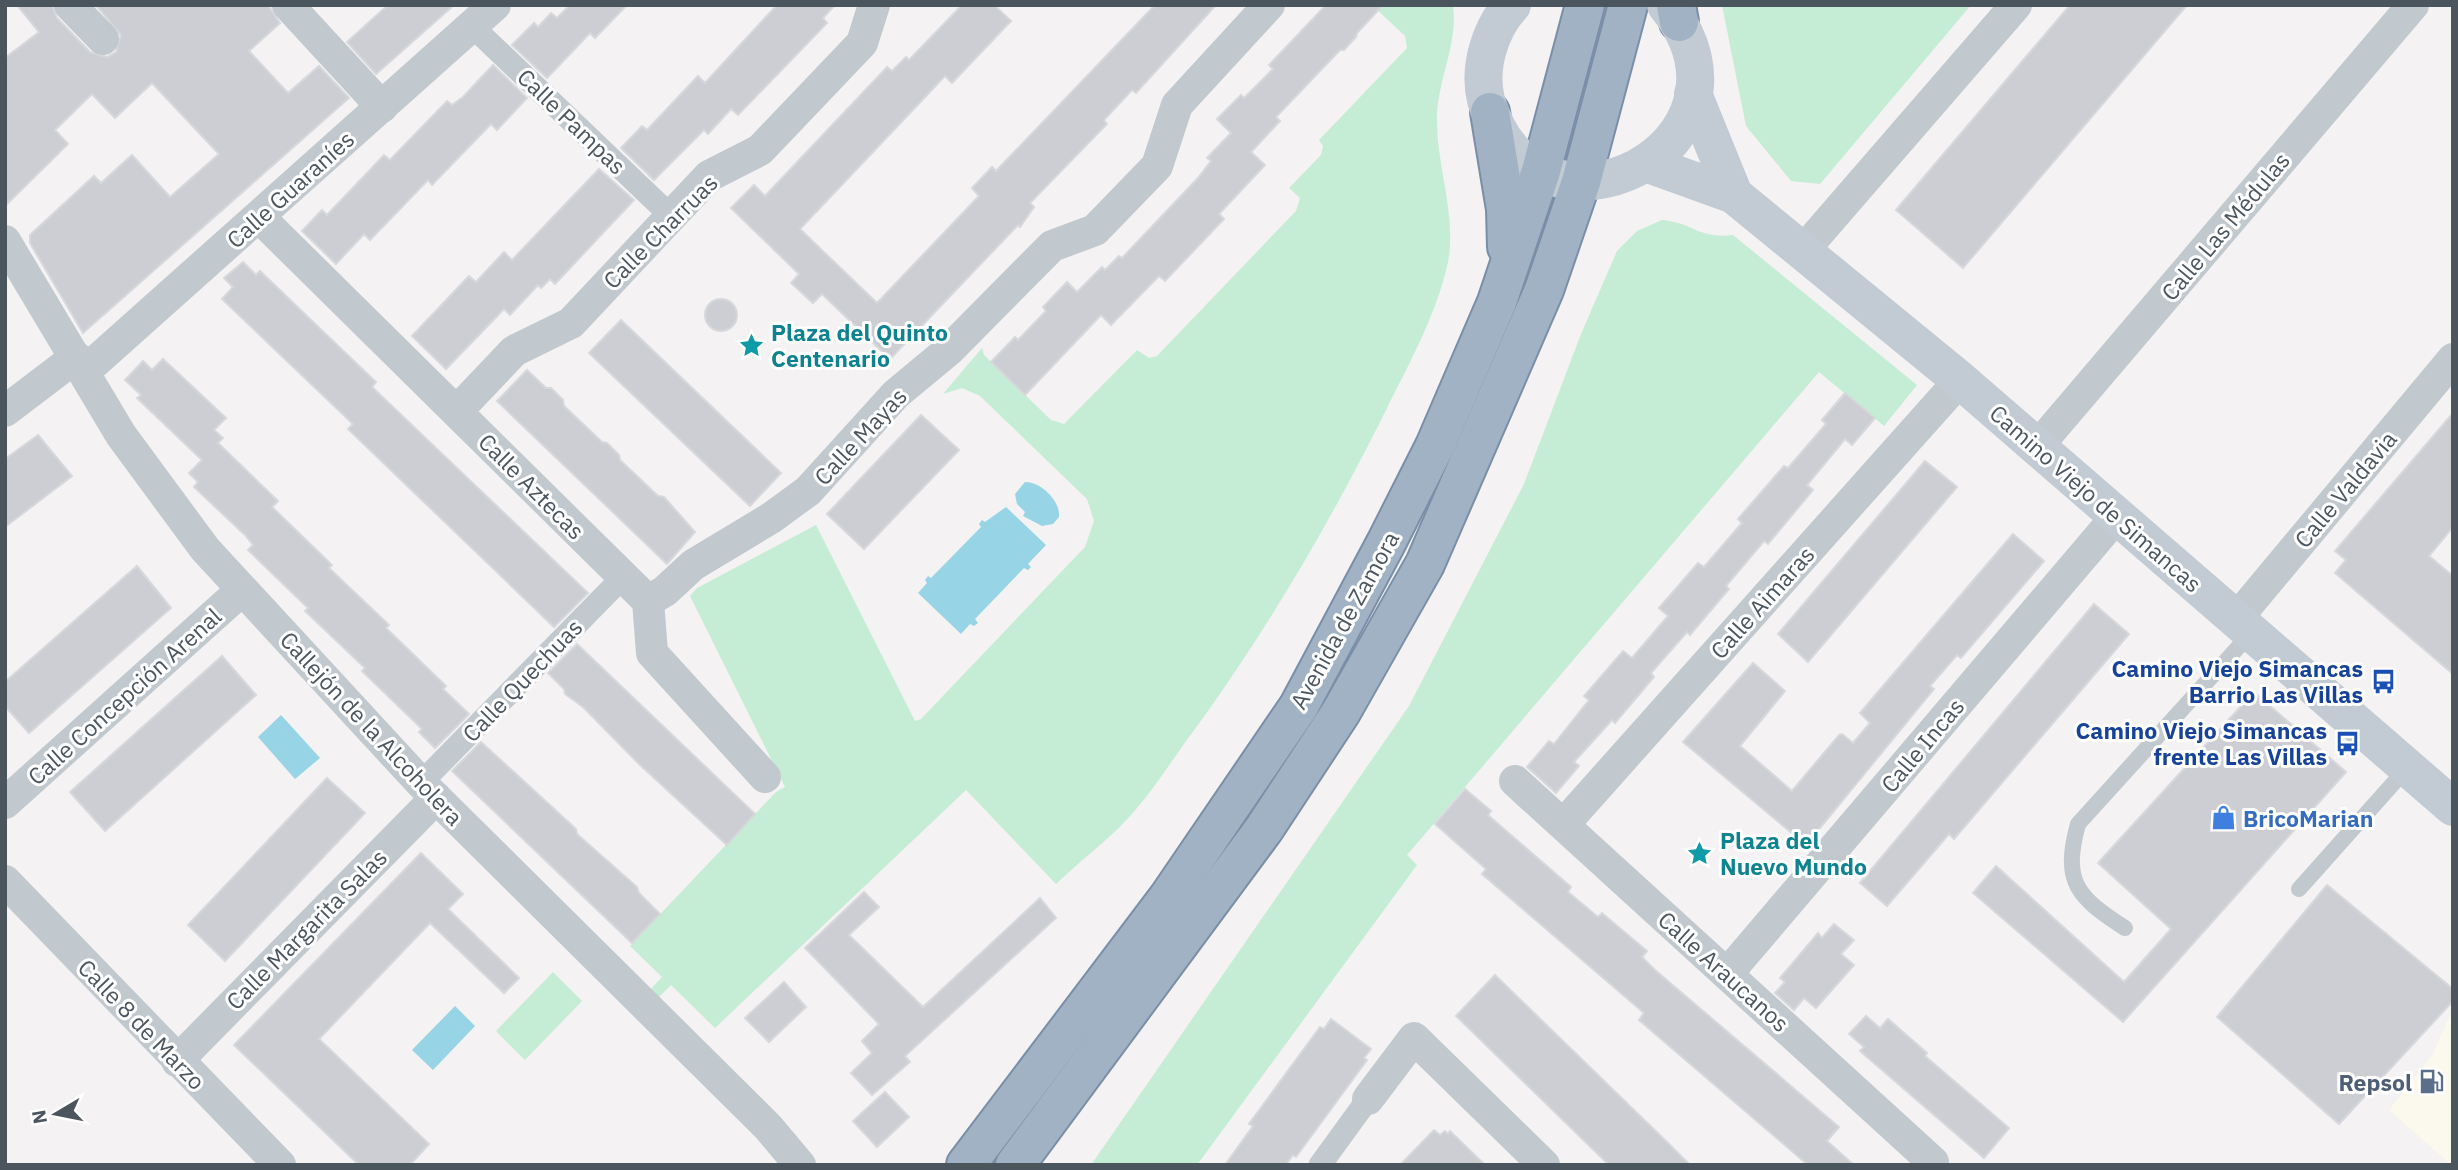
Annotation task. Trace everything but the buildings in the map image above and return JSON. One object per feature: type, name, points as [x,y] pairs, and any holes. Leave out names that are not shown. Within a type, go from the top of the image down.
[{"type":"highway","name":"Avenida de Zamora","points":[[966,1165],[1168,898],[1299,706],[1435,446],[1508,270],[1541,170],[1586,5]]},
{"type":"highway","name":"Avenida de Zamora","points":[[1015,1165],[1264,830],[1341,712],[1425,564],[1537,310],[1581,182],[1628,5]]},
{"type":"highway","points":[[1490,111],[1506,209],[1508,270]]},
{"type":"main road","points":[[1477,5],[1489,43]]},
{"type":"main road","points":[[1512,5],[1499,22],[1489,43],[1484,73],[1490,111],[1507,143],[1541,170],[1581,182],[1607,180],[1630,174],[1648,163],[1676,135],[1693,93],[1693,66],[1689,44],[1674,11]]},
{"type":"main road","name":"Camino Viejo de Simancas","points":[[1693,93],[1734,195]]},
{"type":"main road","name":"Camino Viejo de Simancas","points":[[1648,163],[1734,195],[1959,380],[2453,807]]},
{"type":"street","points":[[70,5],[103,39]]},
{"type":"street","points":[[288,5],[382,107]]},
{"type":"street","name":"Calle Charruas","points":[[457,411],[514,351],[571,323],[709,176],[760,150],[862,43],[874,5]]},
{"type":"street","name":"Calle Mayas","points":[[648,601],[665,591],[693,565],[771,518],[808,491],[897,394],[949,350],[1052,246],[1095,230],[1157,166],[1177,105],[1269,5]]},
{"type":"street","points":[[1802,252],[2016,5]]},
{"type":"street","name":"Calle Las Médulas","points":[[2037,447],[2413,5]]},
{"type":"street","name":"Calle Guaraníes","points":[[5,411],[80,364],[259,217],[484,15]]},
{"type":"street","name":"Calle Pampas","points":[[484,15],[671,216]]},
{"type":"street","name":"Calle Aztecas","points":[[259,217],[648,601]]},
{"type":"street","name":"Callejón de la Alcoholera","points":[[5,241],[121,435],[205,550],[428,791],[768,1127],[791,1162]]},
{"type":"street","name":"Calle Valdavia","points":[[2244,625],[2453,359]]},
{"type":"street","name":"Calle Aimaras","points":[[1564,824],[1959,380]]},
{"type":"street","name":"Calle Incas","points":[[1727,974],[2117,516]]},
{"type":"street","name":"Calle Quechuas","points":[[428,791],[624,576]]},
{"type":"street","name":"Calle Concepción Arenal","points":[[5,803],[243,590]]},
{"type":"street","points":[[648,601],[652,653],[765,777]]},
{"type":"street","name":"Calle Araucanos","points":[[1515,781],[1933,1162]]},
{"type":"street","name":"Calle Margarita Salas","points":[[177,1061],[428,791]]},
{"type":"street","name":"Calle 8 de Marzo","points":[[5,881],[280,1165]]},
{"type":"street","points":[[1320,1165],[1414,1038],[1545,1165]]},
{"type":"lane","points":[[2125,928],[2091,906],[2076,884],[2070,854],[2078,824],[2244,625]]},
{"type":"lane","points":[[2299,888],[2407,768]]},
{"type":"shaded area","name":"Repsol","points":[[2453,1008],[2451,1165],[2389,1110],[2433,1054]]},
{"type":"green space","points":[[1372,5],[1453,5],[1453,33],[1437,114],[1439,151],[1450,225],[1448,262],[1430,318],[1414,355],[1365,452],[1293,580],[1213,704],[1128,818],[1056,884],[966,790],[715,1028],[671,985],[656,1000],[648,992],[662,977],[630,946],[776,792],[785,787],[690,596],[697,588],[816,525],[915,721],[921,719],[1085,547],[1094,521],[1087,499],[980,396],[962,388],[943,394],[982,348],[984,355],[1051,420],[1064,424],[1137,350],[1149,358],[1157,356],[1296,211],[1300,198],[1289,188],[1321,155],[1323,146],[1319,140],[1407,48],[1405,36]]},
{"type":"green space","points":[[1722,5],[1971,5],[1820,184],[1791,181],[1746,126]]},
{"type":"green space","points":[[1662,220],[1712,235],[1733,235],[1917,385],[1884,426],[1819,372],[1407,855],[1417,865],[1197,1165],[1091,1165],[1409,706],[1524,484],[1581,334],[1617,251],[1637,231]]},
{"type":"green space","points":[[553,972],[582,1001],[525,1060],[496,1031]]},
{"type":"water","points":[[1025,482],[1043,488],[1057,505],[1059,517],[1053,524],[1042,526],[1023,516],[1025,512],[1017,504],[1015,494]]},
{"type":"water","points":[[1006,507],[1046,545],[1028,564],[1031,567],[1028,570],[1024,568],[975,619],[978,623],[974,626],[970,624],[961,634],[918,593],[927,583],[925,580],[928,576],[931,578],[981,527],[979,524],[982,520],[985,522]]},
{"type":"water","points":[[281,715],[320,758],[295,779],[258,737]]},
{"type":"water","points":[[455,1006],[475,1026],[433,1070],[412,1050]]},
{"type":"place","name":"Plaza del Quinto Centenario","points":[[751,345]]},
{"type":"place","name":"Camino Viejo Simancas Barrio Las Villas","points":[[2383,681]]},
{"type":"place","name":"Camino Viejo Simancas frente Las Villas","points":[[2347,743]]},
{"type":"place","name":"BricoMarian","points":[[2223,818]]},
{"type":"place","name":"Plaza del Nuevo Mundo","points":[[1700,853]]},
{"type":"place","name":"Repsol","points":[[2432,1082]]}]
